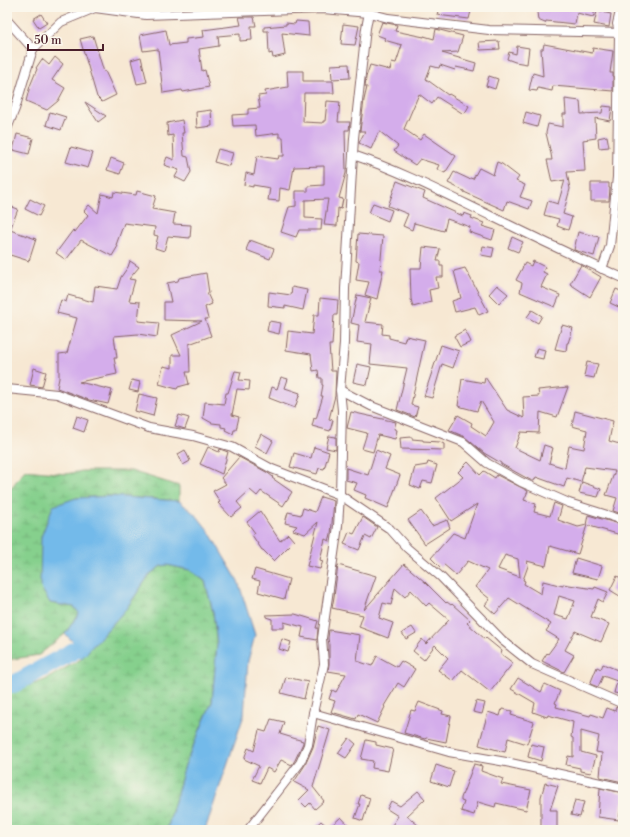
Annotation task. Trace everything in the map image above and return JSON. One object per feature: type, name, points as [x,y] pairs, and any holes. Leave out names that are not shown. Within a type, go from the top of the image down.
[{"type":"street","points":[[602,269],[610,246],[617,177],[621,33],[617,24],[621,7]]},
{"type":"street","points":[[7,129],[15,110],[33,49],[61,22],[95,8],[146,15],[323,9],[370,10],[388,18],[489,30],[621,33]]},
{"type":"street","points":[[248,830],[300,763],[308,745],[312,713],[324,664],[322,638],[338,526],[340,495],[342,410],[340,390],[344,343],[347,251],[353,155],[361,75],[370,10]]},
{"type":"street","points":[[7,20],[33,49]]},
{"type":"street","points":[[353,155],[376,163],[439,191],[555,248],[623,278]]},
{"type":"street","points":[[7,389],[57,394],[149,428],[192,436],[232,447],[272,469],[340,495],[390,529],[407,548],[441,578],[502,640],[532,664],[623,704]]},
{"type":"street","points":[[340,390],[371,406],[463,442],[487,463],[521,482],[569,503],[623,520]]},
{"type":"street","points":[[312,713],[449,752],[506,762],[623,788]]},
{"type":"green space","points":[[25,470],[66,474],[82,471],[131,471],[179,486],[179,501],[111,496],[76,498],[50,603],[74,607],[79,613],[65,634],[39,655],[7,660],[7,493]]},
{"type":"green space","points":[[167,565],[190,570],[205,581],[213,612],[217,644],[212,702],[185,765],[167,830],[7,830],[7,693],[45,680],[81,659],[126,609],[150,574],[161,566]]},
{"type":"water","points":[[111,496],[179,501],[197,516],[208,530],[238,581],[255,635],[248,661],[244,715],[205,830],[167,830],[185,765],[212,702],[217,644],[213,612],[205,581],[190,570],[167,565],[161,566],[150,574],[126,609],[81,659],[79,648],[65,634],[79,613],[74,607],[50,603],[40,586],[41,537],[53,506],[76,498]]},
{"type":"building","points":[[439,7],[472,7],[469,19],[437,15]]},
{"type":"building","points":[[539,7],[596,7],[593,17],[577,13],[575,24],[546,21],[545,23],[538,20],[537,12]]},
{"type":"building","points":[[597,11],[611,14],[609,27],[594,24]]},
{"type":"building","points":[[41,14],[47,23],[39,28],[33,19]]},
{"type":"building","points":[[239,17],[254,17],[256,26],[251,26],[252,40],[240,41],[240,34],[218,36],[219,46],[199,49],[202,71],[205,70],[209,87],[183,92],[182,90],[163,93],[158,49],[143,51],[140,35],[166,30],[169,45],[186,43],[186,39],[204,37],[203,30],[241,25]]},
{"type":"building","points":[[296,21],[308,22],[309,36],[282,33],[285,55],[273,58],[272,53],[269,54],[268,31],[264,31],[264,27],[286,25],[286,23],[295,24]]},
{"type":"building","points":[[382,22],[397,25],[395,31],[434,39],[436,29],[463,36],[458,52],[442,53],[476,63],[474,71],[456,67],[455,70],[440,65],[439,68],[431,66],[426,79],[448,95],[449,94],[469,106],[465,113],[462,113],[437,97],[432,104],[419,94],[404,129],[420,140],[424,134],[456,156],[445,173],[437,169],[439,165],[420,159],[415,165],[394,151],[398,146],[379,131],[371,149],[359,143],[365,131],[360,131],[367,87],[365,87],[366,77],[370,65],[390,70],[392,62],[396,63],[402,45],[384,40],[385,38],[377,35]]},
{"type":"building","points":[[343,24],[359,26],[355,45],[341,44]]},
{"type":"building","points":[[93,36],[104,72],[105,71],[116,95],[102,102],[97,97],[80,39]]},
{"type":"building","points":[[499,41],[500,49],[480,50],[479,42]]},
{"type":"building","points":[[544,44],[592,53],[593,48],[613,51],[610,73],[613,73],[613,91],[553,86],[552,91],[538,88],[537,91],[529,90],[533,73],[543,76],[541,49],[543,49]]},
{"type":"building","points":[[517,46],[529,48],[527,64],[507,59],[509,52],[516,54]]},
{"type":"building","points":[[55,57],[63,64],[52,80],[65,88],[58,101],[47,110],[26,101],[37,69],[36,68],[42,59],[49,65]]},
{"type":"building","points":[[141,57],[147,82],[137,84],[131,60]]},
{"type":"building","points":[[349,64],[350,78],[332,79],[331,65]]},
{"type":"building","points":[[287,71],[303,71],[303,81],[333,81],[334,93],[304,93],[303,122],[323,123],[323,121],[325,121],[327,101],[340,102],[338,122],[350,122],[349,130],[345,130],[346,173],[339,198],[343,199],[341,209],[338,208],[337,226],[324,225],[328,199],[305,200],[305,218],[322,219],[321,230],[299,230],[296,237],[281,232],[289,207],[296,206],[296,191],[308,191],[308,186],[324,185],[324,166],[294,167],[290,190],[280,188],[279,201],[268,200],[270,188],[244,185],[246,173],[254,175],[257,156],[278,159],[279,156],[284,156],[283,137],[279,137],[279,133],[256,136],[255,125],[233,126],[232,115],[248,114],[248,109],[260,108],[258,96],[266,95],[265,91],[288,87]]},
{"type":"building","points":[[489,76],[498,79],[495,89],[486,86]]},
{"type":"building","points":[[565,99],[580,101],[581,114],[602,113],[603,106],[612,107],[610,121],[595,118],[596,138],[583,140],[585,171],[567,172],[570,189],[563,214],[572,217],[568,230],[557,226],[559,219],[544,215],[548,201],[558,204],[565,180],[552,182],[547,160],[552,160],[546,133],[548,124],[563,127],[563,114],[566,114]]},
{"type":"building","points":[[85,102],[106,116],[98,122]]},
{"type":"building","points":[[211,110],[212,126],[197,128],[196,112]]},
{"type":"building","points":[[50,112],[66,117],[61,130],[46,125]]},
{"type":"building","points":[[526,112],[540,116],[537,127],[523,123]]},
{"type":"building","points":[[182,120],[184,133],[182,133],[184,156],[188,157],[191,172],[185,182],[175,177],[179,170],[164,165],[167,157],[174,160],[173,135],[168,136],[167,123]]},
{"type":"building","points":[[17,134],[33,138],[29,154],[13,150]]},
{"type":"building","points":[[607,136],[609,147],[599,148],[598,138]]},
{"type":"building","points":[[71,147],[93,153],[88,168],[66,162]]},
{"type":"building","points":[[218,149],[233,153],[229,166],[214,162]]},
{"type":"building","points":[[111,158],[124,163],[120,174],[107,170]]},
{"type":"building","points":[[497,162],[519,177],[516,181],[525,185],[520,197],[532,201],[529,209],[507,201],[504,210],[448,183],[454,172],[469,179],[473,179],[479,168],[493,175]]},
{"type":"building","points":[[397,181],[425,192],[423,198],[463,216],[464,213],[472,216],[471,218],[484,223],[482,226],[495,230],[492,240],[469,232],[470,227],[447,219],[444,231],[414,223],[412,230],[403,226],[408,214],[388,206]]},
{"type":"building","points":[[591,183],[609,183],[609,201],[591,201]]},
{"type":"building","points":[[137,191],[156,196],[152,209],[175,213],[173,224],[191,225],[190,238],[168,236],[164,251],[155,248],[158,236],[154,235],[155,227],[124,223],[116,245],[118,246],[112,256],[81,240],[66,260],[56,253],[73,230],[75,232],[88,215],[84,211],[89,205],[98,213],[102,194],[113,197],[114,192],[136,195]]},
{"type":"building","points":[[30,199],[44,206],[39,216],[25,209]]},
{"type":"building","points":[[373,203],[392,210],[388,221],[369,213]]},
{"type":"building","points":[[7,205],[18,209],[10,230],[36,239],[29,261],[7,254]]},
{"type":"building","points":[[578,232],[599,237],[594,256],[574,250]]},
{"type":"building","points":[[358,234],[383,236],[380,270],[383,270],[377,299],[365,295],[369,282],[356,280],[359,262],[356,261]]},
{"type":"building","points":[[512,237],[523,242],[518,252],[508,248]]},
{"type":"building","points":[[250,240],[274,249],[270,259],[246,250]]},
{"type":"building","points":[[483,246],[494,248],[492,257],[481,255]]},
{"type":"building","points":[[423,247],[440,249],[437,261],[440,261],[440,266],[443,266],[443,277],[436,277],[438,288],[429,290],[431,302],[413,307],[411,299],[410,268],[421,268]]},
{"type":"building","points":[[130,261],[139,267],[129,279],[135,280],[129,301],[140,302],[138,321],[159,323],[157,337],[138,334],[114,336],[117,358],[114,358],[117,374],[79,382],[112,390],[108,404],[89,400],[57,388],[59,378],[59,354],[67,353],[77,318],[57,313],[61,300],[66,302],[68,295],[93,302],[95,286],[117,289],[121,277]]},
{"type":"building","points":[[533,261],[545,267],[543,272],[547,274],[541,287],[560,295],[555,307],[520,292],[522,283],[516,280],[525,263],[531,266]]},
{"type":"building","points":[[581,265],[601,277],[590,297],[570,284]]},
{"type":"building","points":[[465,268],[488,311],[479,315],[475,307],[455,312],[452,301],[461,298],[454,271]]},
{"type":"building","points":[[206,273],[209,293],[207,293],[212,304],[205,307],[208,319],[205,319],[211,336],[189,344],[190,372],[186,372],[189,384],[178,387],[177,389],[159,384],[163,366],[172,368],[172,355],[181,355],[172,335],[202,321],[164,320],[164,302],[171,302],[167,283],[178,281],[179,278]]},
{"type":"building","points":[[497,285],[508,294],[499,304],[489,294]]},
{"type":"building","points":[[292,287],[307,290],[303,310],[285,306],[285,308],[268,306],[269,292],[291,295]]},
{"type":"building","points":[[616,289],[623,292],[623,309],[610,303]]},
{"type":"building","points":[[357,295],[371,298],[365,322],[383,324],[382,334],[389,335],[389,338],[404,342],[406,336],[425,340],[411,405],[418,407],[415,417],[397,410],[407,368],[370,364],[372,344],[357,342],[359,325],[351,323]]},
{"type":"building","points":[[320,298],[338,300],[337,315],[334,315],[332,345],[329,345],[331,371],[336,371],[335,396],[329,419],[333,420],[330,431],[312,426],[314,418],[316,419],[323,396],[321,396],[323,385],[322,378],[319,378],[318,370],[313,371],[311,354],[286,350],[288,331],[312,334],[314,315],[319,315]]},
{"type":"building","points":[[532,310],[542,316],[538,323],[527,317]]},
{"type":"building","points":[[269,321],[281,323],[279,334],[267,331]]},
{"type":"building","points":[[562,325],[573,328],[567,343],[566,351],[555,349]]},
{"type":"building","points":[[465,330],[471,342],[460,347],[454,336]]},
{"type":"building","points":[[441,345],[459,351],[453,368],[442,364],[432,398],[424,396]]},
{"type":"building","points":[[537,348],[545,350],[543,359],[534,357]]},
{"type":"building","points":[[587,362],[598,364],[594,378],[584,376]]},
{"type":"building","points":[[357,364],[371,367],[367,385],[353,382]]},
{"type":"building","points":[[34,368],[46,372],[42,387],[30,385]]},
{"type":"building","points":[[235,371],[241,372],[239,380],[250,381],[249,390],[237,389],[232,415],[239,417],[236,430],[234,430],[233,434],[225,430],[226,428],[221,427],[221,424],[212,423],[203,418],[205,402],[224,404],[226,393],[228,393]]},
{"type":"building","points":[[281,377],[288,379],[285,388],[300,393],[295,408],[269,398],[272,387],[277,389]]},
{"type":"building","points":[[485,377],[507,410],[524,418],[523,397],[539,396],[538,390],[568,387],[557,417],[540,412],[539,433],[521,432],[515,448],[540,460],[544,445],[553,448],[549,463],[565,468],[569,446],[584,449],[587,430],[572,426],[575,411],[613,421],[609,441],[623,445],[623,514],[613,511],[617,498],[606,495],[615,471],[585,467],[581,482],[567,478],[564,487],[536,477],[534,481],[532,481],[484,453],[465,437],[449,430],[458,415],[472,423],[471,426],[486,436],[494,422],[481,401],[477,411],[458,406],[462,379],[484,383]]},
{"type":"building","points":[[132,380],[140,382],[138,392],[129,390]]},
{"type":"building","points":[[139,394],[157,398],[153,416],[135,411]]},
{"type":"building","points":[[351,412],[396,422],[394,429],[397,430],[395,439],[378,435],[373,452],[362,449],[367,433],[347,428]]},
{"type":"building","points":[[179,415],[189,418],[185,429],[175,426]]},
{"type":"building","points":[[77,416],[88,420],[84,432],[73,428]]},
{"type":"building","points":[[261,434],[273,441],[267,453],[255,446]]},
{"type":"building","points":[[329,436],[336,437],[336,450],[326,448]]},
{"type":"building","points":[[412,437],[412,439],[423,441],[440,442],[444,444],[444,450],[401,449],[400,438]]},
{"type":"building","points":[[208,447],[219,452],[220,449],[228,452],[222,474],[200,464]]},
{"type":"building","points":[[314,447],[329,452],[324,469],[319,468],[317,474],[290,467],[294,453],[311,458]]},
{"type":"building","points":[[185,450],[190,461],[183,465],[178,454]]},
{"type":"building","points":[[376,450],[390,456],[385,469],[400,475],[388,508],[365,498],[366,495],[354,490],[357,483],[346,480],[346,468],[368,475]]},
{"type":"building","points":[[239,457],[268,473],[273,477],[272,478],[292,492],[283,506],[261,491],[257,496],[250,490],[237,502],[242,508],[231,517],[218,503],[220,502],[213,491],[226,484],[221,478]]},
{"type":"building","points":[[428,462],[437,465],[432,483],[423,481],[420,489],[410,485],[415,467],[427,465]]},
{"type":"building","points":[[468,462],[480,475],[484,471],[495,478],[497,475],[528,491],[524,500],[536,504],[534,512],[550,516],[554,503],[562,506],[558,520],[578,527],[587,525],[578,554],[550,546],[546,566],[527,561],[528,566],[523,580],[525,581],[524,584],[541,594],[543,581],[563,586],[563,584],[594,589],[595,587],[608,592],[603,602],[598,599],[591,617],[609,624],[601,642],[575,631],[565,650],[574,655],[564,672],[542,661],[559,639],[546,631],[551,624],[509,598],[495,614],[485,605],[490,599],[475,587],[488,570],[468,561],[456,575],[443,564],[440,567],[431,558],[453,533],[465,538],[477,504],[451,521],[436,498],[463,477],[458,472]],"holes":[[[505,555],[518,559],[520,577],[498,569]],[[559,596],[575,601],[568,619],[554,615]]]},
{"type":"building","points":[[582,482],[601,489],[598,497],[579,493]]},
{"type":"building","points":[[321,497],[334,501],[331,534],[329,541],[325,539],[320,560],[323,561],[320,569],[307,566],[318,522],[305,534],[293,530],[297,526],[285,523],[288,512],[301,515],[303,508],[315,512]]},
{"type":"building","points":[[260,511],[280,541],[288,534],[294,541],[274,561],[262,550],[252,535],[255,533],[247,522]]},
{"type":"building","points":[[421,511],[432,526],[447,520],[450,528],[425,544],[408,520]]},
{"type":"building","points":[[588,515],[623,525],[621,535],[586,525]]},
{"type":"building","points":[[363,517],[377,527],[371,539],[365,536],[359,550],[344,544],[349,532],[354,534]]},
{"type":"building","points":[[576,558],[602,566],[598,579],[572,573]]},
{"type":"building","points":[[404,564],[446,603],[452,604],[470,620],[467,623],[485,639],[486,638],[502,651],[501,654],[513,663],[490,692],[462,670],[453,681],[438,670],[448,658],[435,645],[424,660],[413,651],[422,639],[426,644],[449,620],[429,603],[426,606],[411,590],[405,597],[395,588],[391,605],[383,603],[379,618],[393,623],[388,638],[359,627],[363,615],[332,608],[338,565],[376,576],[364,610]]},
{"type":"building","points":[[255,569],[289,579],[284,599],[258,592],[260,581],[252,579]]},
{"type":"building","points":[[617,576],[623,579],[623,598],[610,590]]},
{"type":"building","points":[[295,614],[318,621],[316,628],[318,628],[317,640],[301,637],[303,627],[284,622],[284,628],[272,628],[272,619],[266,617],[266,615]]},
{"type":"building","points":[[412,627],[416,633],[406,639],[402,633]]},
{"type":"building","points":[[329,630],[360,635],[357,661],[372,666],[377,656],[397,667],[401,661],[415,669],[404,687],[398,683],[384,706],[385,707],[377,723],[358,714],[356,719],[331,712],[335,701],[329,699],[332,690],[336,692],[346,674],[328,671]]},
{"type":"building","points":[[282,639],[291,642],[288,652],[279,649]]},
{"type":"building","points":[[603,664],[620,671],[623,669],[623,698],[619,696],[620,694],[614,693],[617,681],[603,676],[598,687],[590,684],[597,667],[601,669]]},
{"type":"building","points":[[286,677],[308,682],[304,699],[281,693]]},
{"type":"building","points":[[518,678],[541,692],[545,684],[560,691],[555,703],[557,704],[556,707],[603,718],[607,708],[615,711],[616,707],[623,709],[623,782],[600,777],[602,753],[596,752],[599,736],[581,731],[581,752],[596,756],[591,773],[580,771],[580,768],[566,765],[568,756],[573,757],[573,738],[571,737],[573,722],[548,715],[547,717],[533,712],[535,703],[511,689]]},
{"type":"building","points":[[476,701],[485,703],[482,714],[473,712]]},
{"type":"building","points":[[419,702],[443,711],[442,714],[451,716],[446,742],[425,739],[404,733],[411,710],[415,711]]},
{"type":"building","points":[[502,709],[512,711],[511,715],[534,722],[527,744],[508,738],[505,752],[479,745],[488,712],[500,716]]},
{"type":"building","points":[[271,719],[284,722],[280,734],[303,741],[303,743],[292,765],[281,760],[274,772],[267,768],[260,783],[252,780],[259,766],[244,759],[248,748],[254,751],[259,730],[266,732]]},
{"type":"building","points":[[318,726],[330,730],[313,787],[324,801],[315,809],[310,803],[306,807],[299,800],[309,790],[294,782],[305,765],[313,747]]},
{"type":"building","points":[[349,738],[356,744],[346,758],[338,753]]},
{"type":"building","points":[[366,740],[376,742],[376,745],[393,749],[388,771],[372,768],[373,761],[361,759]]},
{"type":"building","points":[[531,744],[544,747],[541,761],[528,757]]},
{"type":"building","points":[[474,764],[482,766],[481,771],[503,779],[501,784],[531,790],[526,810],[496,803],[495,807],[478,802],[474,815],[461,811],[464,802],[461,801],[461,798]]},
{"type":"building","points":[[436,765],[454,771],[449,787],[431,781]]},
{"type":"building","points":[[545,783],[558,786],[550,810],[557,810],[557,830],[541,830],[541,797]]},
{"type":"building","points":[[600,788],[623,793],[623,802],[619,820],[598,817]]},
{"type":"building","points":[[418,791],[425,799],[407,816],[424,830],[389,830],[398,816],[387,809],[391,801],[400,806]]},
{"type":"building","points":[[361,795],[370,798],[363,821],[355,818],[360,804],[358,804]]},
{"type":"building","points":[[575,800],[584,802],[580,817],[571,815]]},
{"type":"building","points":[[341,817],[353,830],[311,830],[321,821],[329,828]]},
{"type":"waterway","points":[[7,684],[14,684],[79,648],[91,628]]}]
